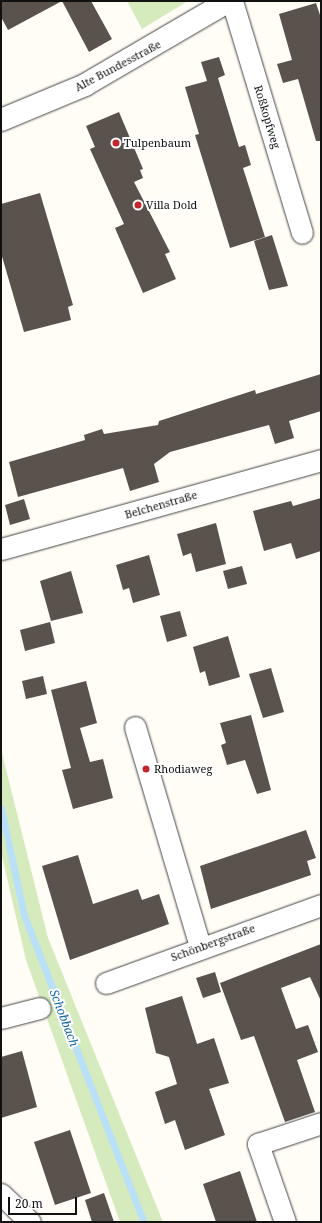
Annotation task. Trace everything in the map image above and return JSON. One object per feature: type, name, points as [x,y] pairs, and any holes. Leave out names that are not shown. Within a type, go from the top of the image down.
[{"type":"street","name":"Alte Bundesstraße","points":[[1,120],[85,85],[230,1]]},
{"type":"street","name":"Roßkopfweg","points":[[230,1],[302,233]]},
{"type":"street","name":"Belchenstraße","points":[[1,549],[321,460]]},
{"type":"street","points":[[135,727],[200,947]]},
{"type":"street","name":"Schönbergstraße","points":[[106,983],[200,947],[321,905]]},
{"type":"street","points":[[1,1018],[40,1008]]},
{"type":"street","points":[[285,1222],[258,1144],[321,1123]]},
{"type":"street","points":[[1,1194],[30,1222]]},
{"type":"green space","points":[[127,1],[188,1],[142,29]]},
{"type":"green space","points":[[1,749],[48,938],[163,1222],[120,1222],[26,960],[1,852]]},
{"type":"building","points":[[1,1],[62,1],[8,30],[1,17]]},
{"type":"building","points":[[62,1],[91,1],[112,39],[89,52]]},
{"type":"building","points":[[316,3],[321,18],[321,141],[316,141],[298,79],[283,83],[277,64],[292,60],[279,14]]},
{"type":"building","points":[[219,57],[225,75],[218,78],[239,147],[245,145],[251,165],[243,168],[265,237],[230,248],[195,135],[199,134],[185,87],[207,81],[201,62]]},
{"type":"building","name":"Villa Dold","points":[[119,112],[143,169],[140,170],[143,178],[134,182],[170,252],[165,254],[176,279],[143,293],[115,228],[124,224],[90,149],[95,147],[86,126]]},
{"type":"building","points":[[40,193],[73,305],[68,307],[71,320],[24,332],[1,253],[1,204]]},
{"type":"building","points":[[272,235],[288,286],[269,290],[254,241]]},
{"type":"building","points":[[321,374],[321,411],[289,421],[294,438],[275,444],[269,425],[170,452],[154,464],[159,482],[130,491],[123,468],[18,497],[9,462],[85,440],[84,435],[102,429],[104,434],[158,425],[159,421],[255,390],[256,394]]},
{"type":"building","points":[[321,498],[321,551],[296,559],[291,543],[264,551],[253,511],[291,501],[293,506]]},
{"type":"building","points":[[24,499],[30,519],[10,525],[5,505]]},
{"type":"building","points":[[216,523],[226,564],[196,572],[191,553],[183,556],[177,534]]},
{"type":"building","points":[[149,555],[160,595],[133,603],[129,588],[123,590],[116,565]]},
{"type":"building","points":[[242,566],[247,584],[228,589],[223,571]]},
{"type":"building","points":[[71,571],[83,613],[51,621],[40,581]]},
{"type":"building","points":[[180,611],[187,636],[167,642],[160,616]]},
{"type":"building","points":[[50,622],[55,643],[25,651],[20,630]]},
{"type":"building","points":[[228,636],[240,677],[209,686],[205,671],[200,673],[193,647]]},
{"type":"building","points":[[271,668],[284,712],[263,718],[249,674]]},
{"type":"building","points":[[43,676],[47,694],[26,699],[22,681]]},
{"type":"building","points":[[86,681],[97,723],[80,728],[90,762],[103,759],[113,798],[73,809],[62,770],[71,768],[51,690]]},
{"type":"building","points":[[251,715],[271,790],[257,794],[245,760],[227,765],[221,745],[226,743],[220,723]]},
{"type":"building","points":[[306,830],[316,858],[307,861],[311,875],[211,909],[200,866]]},
{"type":"building","points":[[78,855],[93,904],[138,889],[142,900],[159,894],[169,924],[70,960],[42,866]]},
{"type":"building","points":[[321,944],[321,1001],[310,977],[281,988],[296,1029],[308,1025],[318,1052],[297,1060],[315,1112],[285,1122],[254,1036],[241,1040],[220,983]]},
{"type":"building","points":[[215,972],[221,992],[203,998],[196,978]]},
{"type":"building","points":[[182,996],[197,1044],[214,1038],[229,1083],[209,1089],[225,1135],[185,1150],[175,1120],[165,1124],[155,1092],[177,1084],[169,1057],[156,1053],[145,1008]]},
{"type":"building","points":[[22,1051],[37,1107],[1,1118],[1,1057]]},
{"type":"building","points":[[70,1130],[91,1193],[55,1205],[34,1142]]},
{"type":"building","points":[[240,1171],[257,1222],[216,1222],[203,1184]]},
{"type":"building","points":[[104,1193],[114,1222],[92,1222],[85,1200]]},
{"type":"waterway","name":"Schobbach","points":[[1,808],[24,915],[144,1222]]},
{"type":"place","name":"Tulpenbaum","points":[[116,143]]},
{"type":"place","name":"Villa Dold","points":[[138,205]]},
{"type":"place","name":"Rhodiaweg","points":[[146,769]]}]
